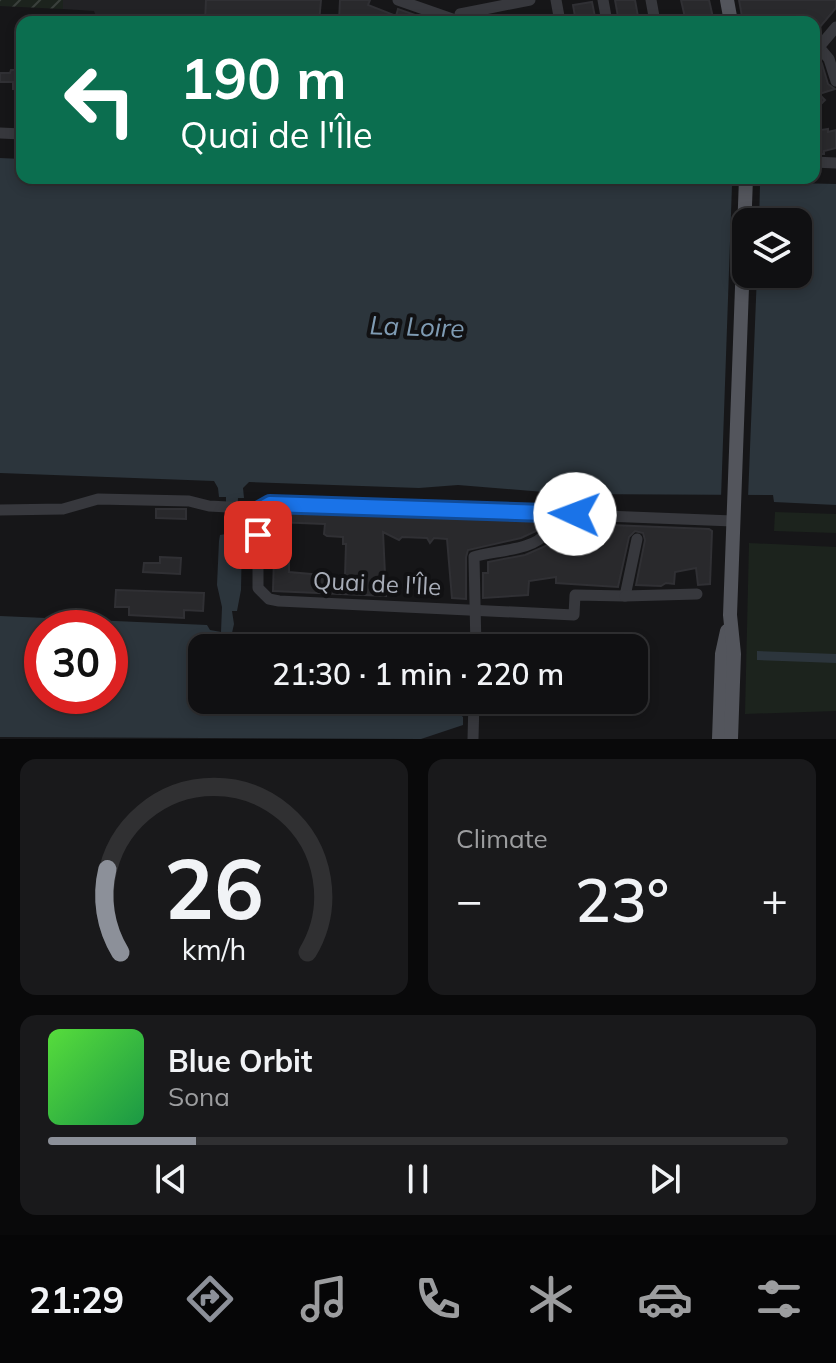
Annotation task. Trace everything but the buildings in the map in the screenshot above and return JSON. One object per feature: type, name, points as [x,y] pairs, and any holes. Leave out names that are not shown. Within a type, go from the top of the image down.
[{"type":"main road","points":[[725,737],[726,703],[734,654],[730,615],[746,184]]},
{"type":"street","points":[[398,0],[449,16]]},
{"type":"street","points":[[469,16],[530,0]]},
{"type":"street","points":[[820,46],[836,27]]},
{"type":"street","points":[[820,52],[829,59],[836,81]]},
{"type":"street","points":[[0,510],[63,509],[98,499],[189,501],[239,507],[254,513],[270,504],[300,504],[733,521]]},
{"type":"street","name":"Quai de l'Île","points":[[254,513],[258,526],[258,588],[269,599],[574,615],[575,595],[625,596]]},
{"type":"street","points":[[476,634],[474,557],[509,551],[542,536],[546,530],[547,513]]},
{"type":"street","points":[[637,539],[625,596],[697,594]]},
{"type":"street","points":[[473,739],[474,714]]},
{"type":"shaded area","points":[[0,0],[63,0],[63,9],[0,6]]},
{"type":"shaded area","points":[[63,0],[216,0],[220,16],[96,16],[94,11],[63,9]]},
{"type":"shaded area","points":[[775,512],[836,514],[836,533],[774,531]]},
{"type":"shaded area","points":[[749,543],[836,547],[836,711],[745,714]]},
{"type":"water","name":"La Loire","points":[[0,158],[16,159],[16,184],[836,184],[836,505],[774,502],[773,495],[568,494],[458,485],[419,488],[249,482],[243,488],[244,498],[238,498],[236,535],[242,539],[241,590],[237,611],[232,611],[232,633],[255,634],[188,634],[188,714],[460,714],[463,725],[421,739],[0,737],[0,616],[24,617],[24,714],[128,714],[128,622],[207,625],[210,630],[221,632],[222,607],[217,585],[220,535],[226,534],[226,497],[219,497],[214,481],[0,473]]},
{"type":"water","points":[[757,651],[836,654],[836,663],[757,660]]},
{"type":"pier","points":[[764,184],[760,185],[759,208],[732,208],[732,288],[756,288],[748,498],[721,498],[732,185],[727,185]]},
{"type":"route","points":[[258,535],[254,513],[270,504],[575,514]]}]
